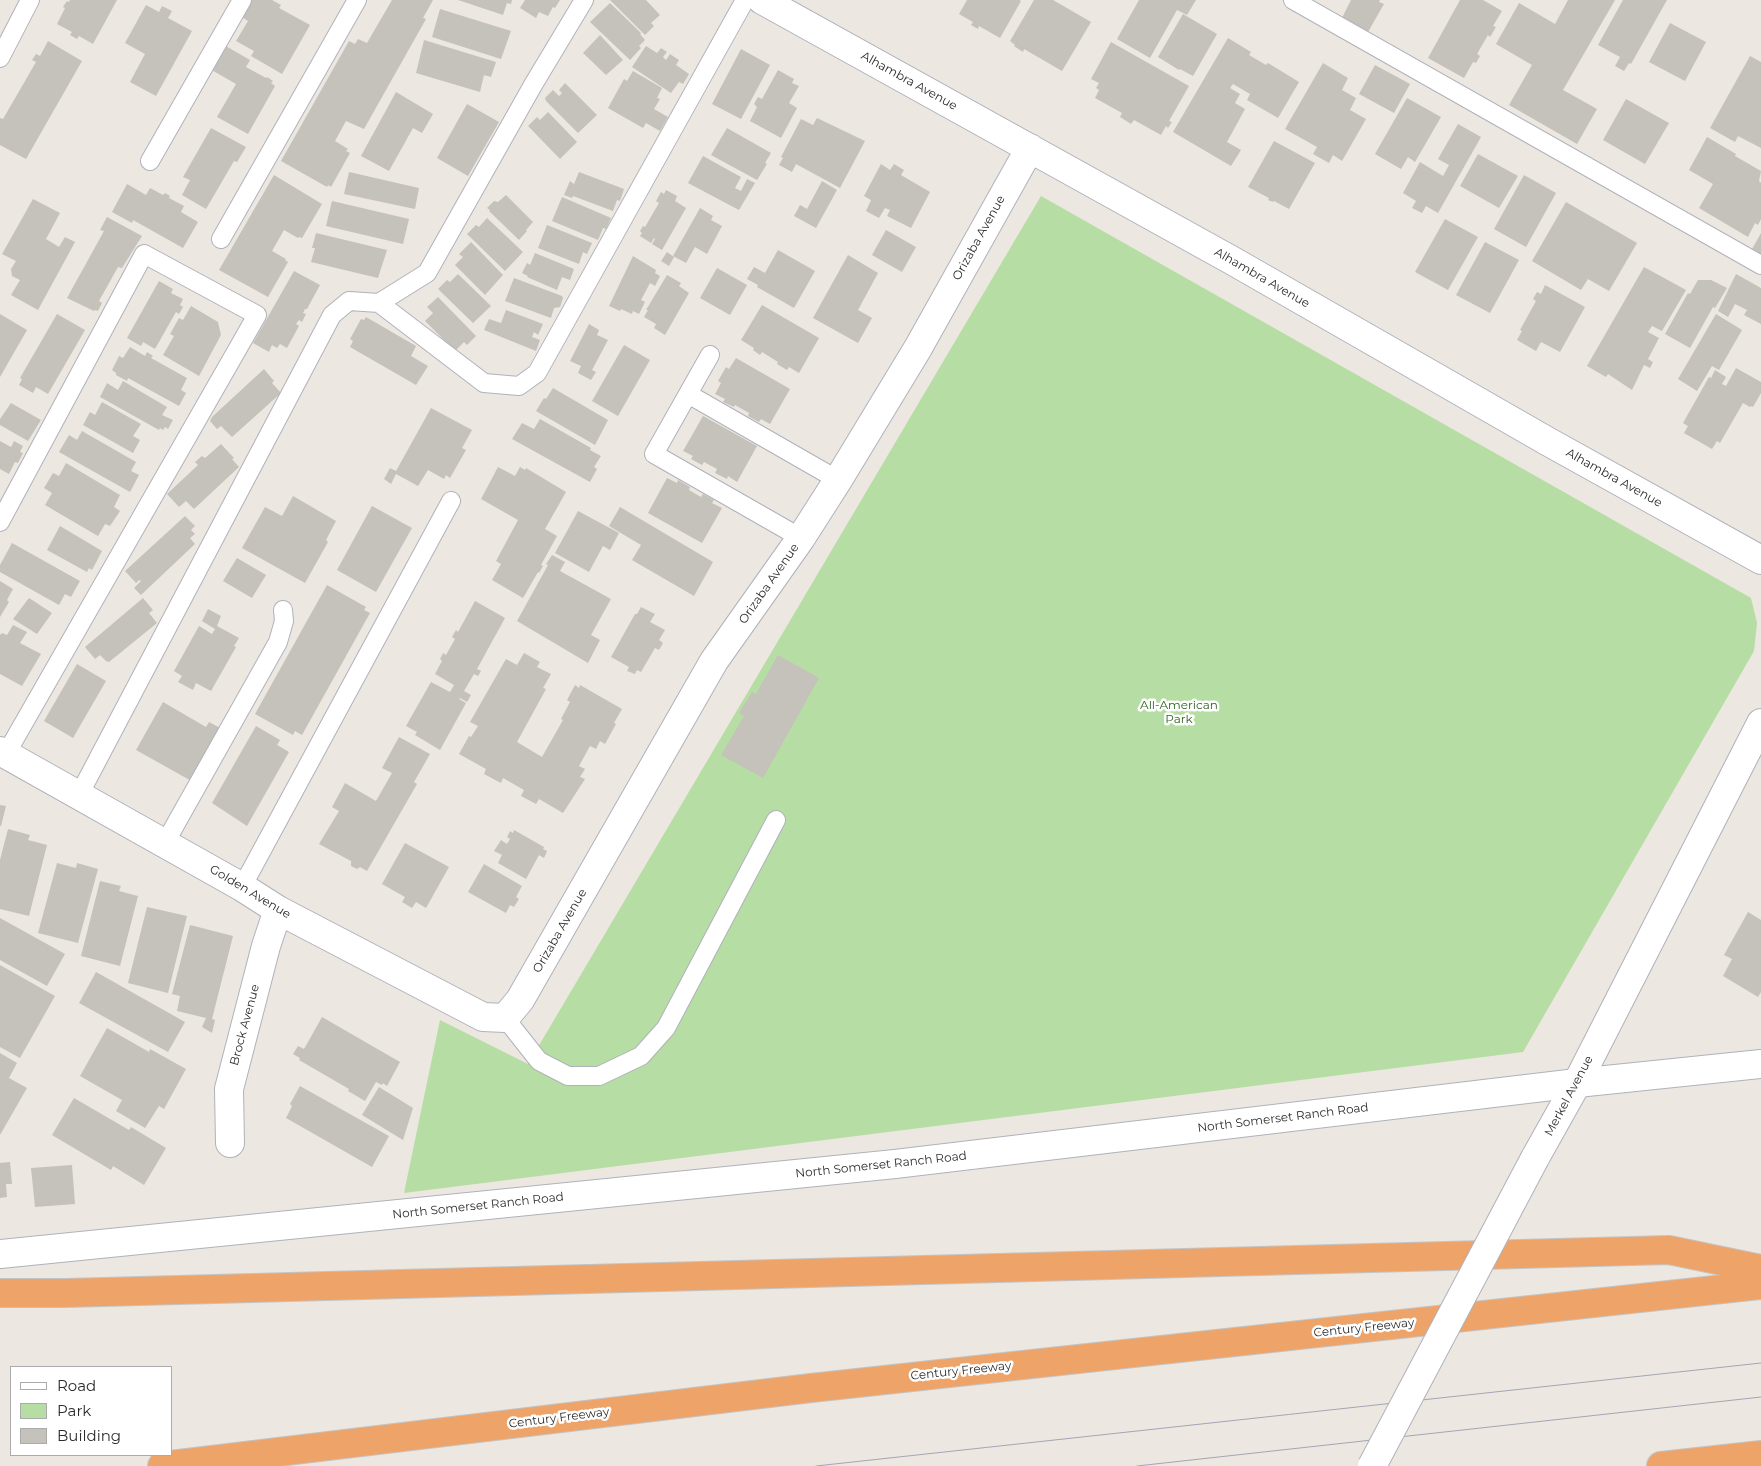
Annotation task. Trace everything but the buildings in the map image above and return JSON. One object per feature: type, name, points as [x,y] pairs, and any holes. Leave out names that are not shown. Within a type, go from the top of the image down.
[{"type":"highway","points":[[0,1293],[116,1292],[1669,1250],[1761,1269]]},
{"type":"highway","name":"Century Freeway","points":[[162,1466],[821,1386],[1761,1285]]},
{"type":"highway","points":[[1661,1466],[1761,1455]]},
{"type":"street","name":"Alhambra Avenue","points":[[762,0],[1233,261],[1547,441],[1761,560]]},
{"type":"street","name":"Orizaba Avenue","points":[[505,1018],[525,991],[714,661],[801,538],[918,348],[1030,148]]},
{"type":"street","name":"Merkel Avenue","points":[[1372,1466],[1535,1158],[1577,1083],[1761,723]]},
{"type":"street","name":"Golden Avenue","points":[[3,753],[165,843],[278,910],[483,1017],[505,1018]]},
{"type":"street","name":"Brock Avenue","points":[[230,1143],[229,1089],[266,946],[278,910]]},
{"type":"street","name":"North Somerset Ranch Road","points":[[0,1254],[896,1164],[1577,1083],[1761,1064]]},
{"type":"lane","points":[[0,58],[30,0]]},
{"type":"lane","points":[[150,161],[242,0]]},
{"type":"lane","points":[[221,239],[357,0]]},
{"type":"lane","points":[[378,304],[427,273],[533,85],[584,0]]},
{"type":"lane","points":[[79,795],[332,315],[349,301],[378,304],[484,384],[519,386],[537,373],[746,0]]},
{"type":"lane","points":[[1293,0],[1761,265]]},
{"type":"lane","points":[[0,522],[144,254],[257,315],[3,753]]},
{"type":"lane","points":[[710,355],[654,454],[801,538]]},
{"type":"lane","points":[[688,394],[838,480]]},
{"type":"lane","points":[[242,887],[451,502]]},
{"type":"lane","points":[[165,843],[278,642],[284,621],[283,610]]},
{"type":"lane","points":[[505,1018],[539,1061],[568,1076],[599,1076],[640,1056],[666,1028],[776,820]]},
{"type":"green space","name":"All-American Park","points":[[1041,196],[1751,598],[1757,623],[1754,651],[1523,1052],[404,1193],[440,1020],[528,1064]]},
{"type":"tram line","points":[[816,1466],[1761,1363]]},
{"type":"tram line","points":[[1137,1466],[1761,1397]]}]
